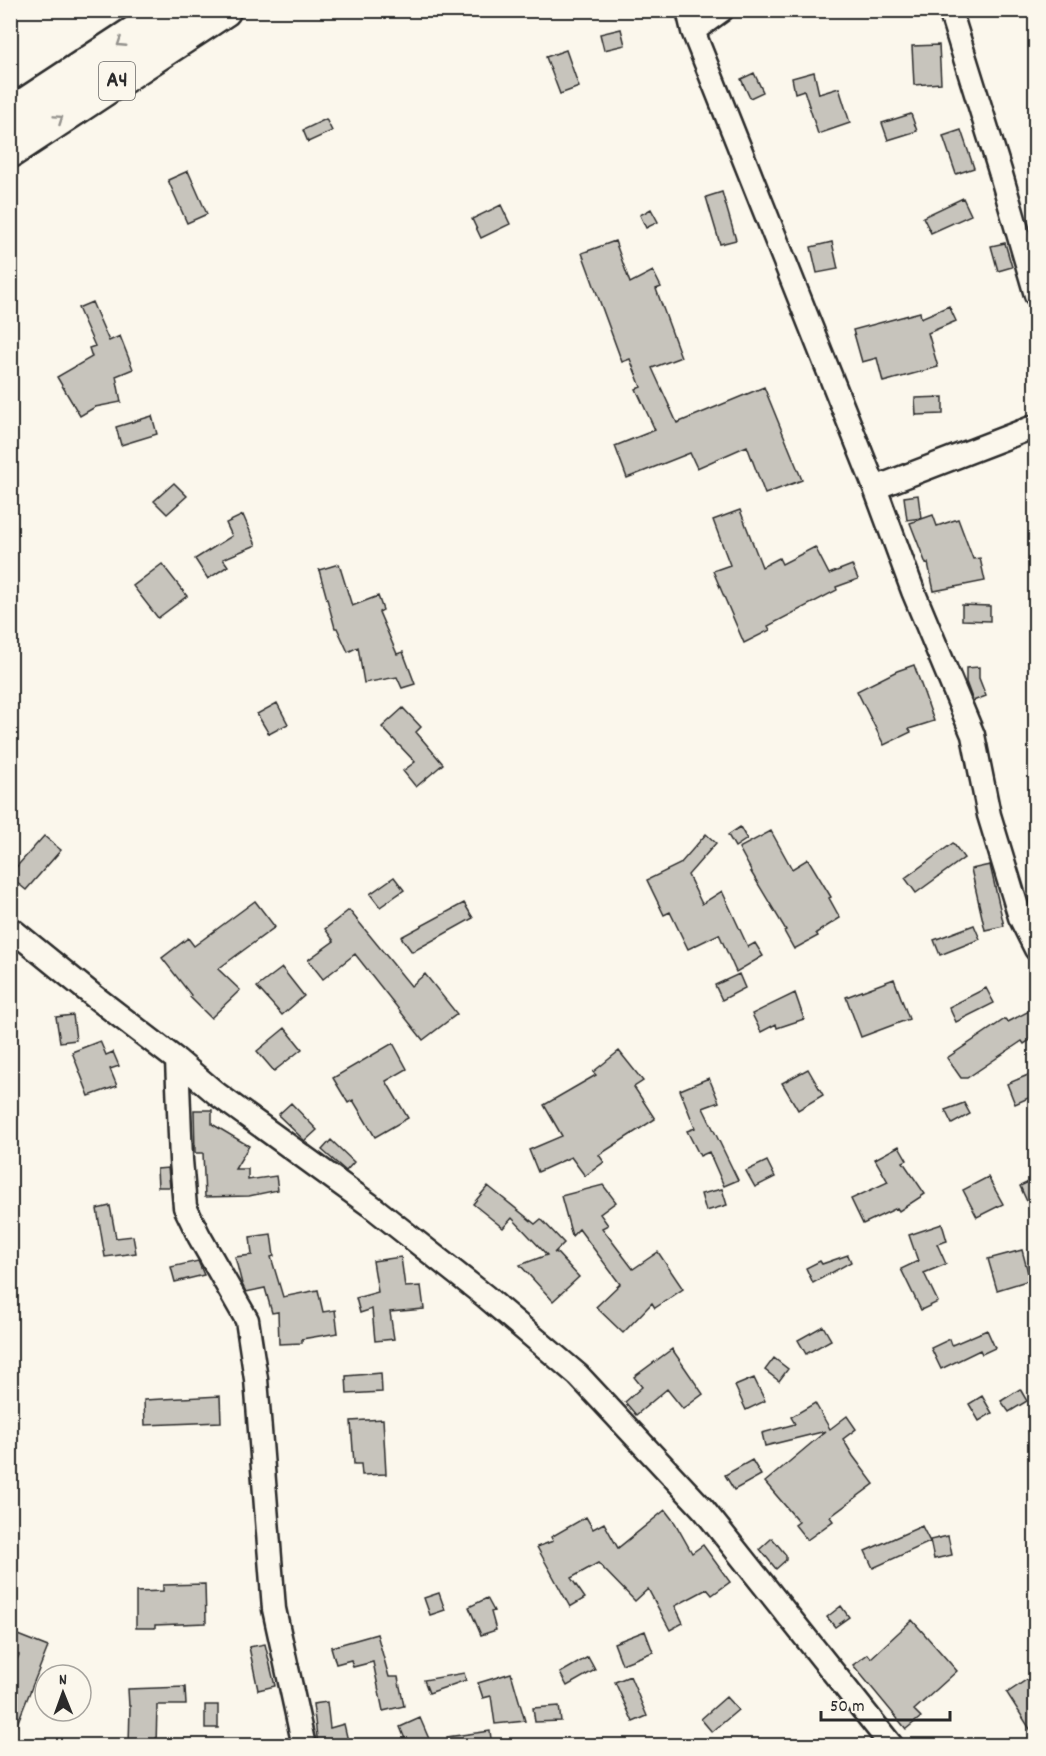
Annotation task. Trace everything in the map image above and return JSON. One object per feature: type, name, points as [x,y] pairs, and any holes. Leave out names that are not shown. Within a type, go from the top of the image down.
[{"type":"highway","name":"A4","points":[[10,115],[170,10]]},
{"type":"highway","name":"A4","points":[[10,151],[224,10]]},
{"type":"street","points":[[722,10],[691,21],[875,488],[913,591],[973,735],[989,815],[1020,917],[1035,949]]},
{"type":"street","points":[[950,10],[997,160],[1035,295]]},
{"type":"street","points":[[875,488],[1035,426]]},
{"type":"street","points":[[10,928],[217,1094],[370,1205],[485,1296],[578,1375],[704,1510],[892,1746]]},
{"type":"street","points":[[177,1060],[185,1207],[247,1320],[256,1379],[274,1609],[304,1746]]},
{"type":"building","points":[[621,29],[625,45],[604,50],[600,34]]},
{"type":"building","points":[[939,45],[941,83],[914,85],[912,46]]},
{"type":"building","points":[[566,50],[579,87],[560,94],[546,57]]},
{"type":"building","points":[[814,72],[819,94],[839,88],[850,123],[818,134],[804,90],[795,93],[792,78]]},
{"type":"building","points":[[754,73],[763,92],[750,98],[741,79]]},
{"type":"building","points":[[911,114],[917,131],[888,140],[882,123]]},
{"type":"building","points":[[326,119],[332,131],[308,142],[303,130]]},
{"type":"building","points":[[961,130],[974,168],[956,174],[943,136]]},
{"type":"building","points":[[188,171],[207,214],[187,223],[168,180]]},
{"type":"building","points":[[722,192],[736,240],[720,244],[706,197]]},
{"type":"building","points":[[963,198],[971,215],[931,233],[923,217]]},
{"type":"building","points":[[501,205],[510,224],[481,238],[472,219]]},
{"type":"building","points":[[651,209],[658,222],[646,228],[640,215]]},
{"type":"building","points":[[615,241],[630,283],[653,271],[661,287],[656,289],[681,357],[652,368],[677,423],[764,387],[802,480],[765,494],[747,446],[697,468],[690,453],[627,478],[615,446],[655,430],[636,389],[641,387],[630,359],[622,362],[582,253]]},
{"type":"building","points":[[832,242],[838,269],[817,273],[811,247]]},
{"type":"building","points":[[1005,243],[1012,267],[998,271],[991,246]]},
{"type":"building","points":[[92,302],[109,341],[120,336],[133,369],[116,376],[121,402],[95,407],[80,416],[57,377],[92,357],[89,348],[95,346],[78,308]]},
{"type":"building","points":[[949,306],[956,321],[928,333],[938,367],[883,382],[877,358],[862,362],[853,330],[920,312],[921,318]]},
{"type":"building","points":[[943,397],[943,414],[916,415],[915,398]]},
{"type":"building","points":[[152,416],[157,434],[121,445],[116,427]]},
{"type":"building","points":[[174,483],[187,496],[167,514],[154,501]]},
{"type":"building","points":[[918,495],[921,518],[907,520],[904,497]]},
{"type":"building","points":[[740,510],[762,567],[779,558],[782,564],[815,547],[829,574],[852,565],[858,579],[836,587],[837,590],[768,626],[770,630],[744,643],[713,571],[730,565],[713,520]]},
{"type":"building","points":[[243,515],[256,545],[223,559],[228,566],[208,579],[195,559],[232,536],[226,523]]},
{"type":"building","points":[[933,515],[937,526],[958,519],[973,559],[980,558],[985,581],[934,591],[928,563],[926,564],[910,523]]},
{"type":"building","points":[[162,564],[187,596],[158,618],[133,586]]},
{"type":"building","points":[[339,564],[352,606],[378,596],[383,610],[379,612],[397,654],[403,652],[415,684],[402,688],[397,677],[364,683],[358,647],[348,652],[335,628],[319,570]]},
{"type":"building","points":[[962,605],[990,606],[990,621],[962,620]]},
{"type":"building","points":[[914,665],[934,721],[909,729],[911,732],[884,745],[857,691]]},
{"type":"building","points":[[979,667],[979,678],[986,696],[973,701],[966,682],[966,668]]},
{"type":"building","points":[[277,703],[288,724],[269,734],[257,714]]},
{"type":"building","points":[[403,708],[421,727],[416,732],[443,764],[416,787],[403,771],[415,762],[382,727]]},
{"type":"building","points":[[740,827],[747,839],[735,847],[728,835]]},
{"type":"building","points":[[771,831],[792,869],[808,859],[831,897],[829,898],[840,918],[816,933],[818,936],[794,949],[784,931],[786,930],[739,848]]},
{"type":"building","points":[[706,834],[716,843],[688,875],[702,904],[722,891],[748,947],[755,943],[763,956],[736,972],[719,934],[688,949],[670,912],[664,915],[647,880],[680,864]]},
{"type":"building","points":[[44,836],[61,850],[26,890],[10,877],[10,874]]},
{"type":"building","points":[[953,843],[964,858],[916,893],[905,878]]},
{"type":"building","points":[[990,865],[1004,926],[985,930],[971,869]]},
{"type":"building","points":[[394,877],[404,890],[380,907],[370,894]]},
{"type":"building","points":[[255,901],[275,927],[218,969],[240,990],[211,1018],[190,997],[191,995],[162,958],[188,938],[194,946]]},
{"type":"building","points":[[464,903],[473,918],[412,952],[401,937]]},
{"type":"building","points":[[349,910],[411,986],[425,974],[457,1014],[423,1040],[355,954],[323,979],[308,960],[334,941],[325,929]]},
{"type":"building","points":[[974,925],[980,939],[940,955],[934,940]]},
{"type":"building","points":[[282,968],[304,996],[282,1015],[257,987]]},
{"type":"building","points":[[739,974],[745,988],[722,1000],[715,985]]},
{"type":"building","points":[[894,979],[909,1019],[861,1037],[846,997]]},
{"type":"building","points":[[986,988],[994,1003],[956,1022],[949,1007]]},
{"type":"building","points":[[795,993],[804,1019],[777,1028],[776,1024],[761,1032],[752,1014]]},
{"type":"building","points":[[1031,1010],[1035,1019],[1035,1037],[1024,1044],[1022,1041],[967,1078],[961,1078],[947,1058],[1005,1019],[1008,1022]]},
{"type":"building","points":[[73,1015],[76,1040],[60,1042],[56,1017]]},
{"type":"building","points":[[285,1028],[302,1049],[274,1071],[257,1051]]},
{"type":"building","points":[[100,1041],[106,1055],[113,1052],[119,1066],[110,1069],[117,1086],[89,1096],[72,1052]]},
{"type":"building","points":[[393,1043],[407,1069],[386,1081],[408,1118],[375,1137],[353,1100],[348,1103],[333,1078]]},
{"type":"building","points":[[619,1051],[643,1081],[634,1087],[655,1119],[599,1155],[604,1162],[585,1176],[571,1157],[538,1172],[529,1150],[562,1136],[544,1105],[596,1075],[593,1072]]},
{"type":"building","points":[[808,1069],[823,1095],[798,1110],[782,1083]]},
{"type":"building","points":[[1035,1072],[1035,1095],[1015,1104],[1007,1084]]},
{"type":"building","points":[[709,1078],[719,1102],[703,1108],[738,1180],[724,1186],[709,1152],[700,1156],[687,1131],[695,1128],[680,1090]]},
{"type":"building","points":[[291,1103],[317,1130],[305,1141],[278,1115]]},
{"type":"building","points":[[964,1103],[970,1114],[952,1124],[945,1110]]},
{"type":"building","points":[[194,1110],[212,1110],[212,1124],[249,1146],[235,1169],[248,1169],[248,1180],[276,1176],[278,1190],[249,1196],[205,1197],[203,1153],[195,1153]]},
{"type":"building","points":[[331,1140],[354,1162],[346,1171],[322,1150]]},
{"type":"building","points":[[899,1146],[907,1160],[903,1162],[925,1194],[899,1211],[897,1208],[863,1224],[851,1199],[888,1182],[875,1159]]},
{"type":"building","points":[[767,1161],[775,1177],[755,1187],[746,1171]]},
{"type":"building","points":[[168,1168],[170,1187],[158,1187],[157,1169]]},
{"type":"building","points":[[988,1177],[1003,1204],[977,1217],[963,1190]]},
{"type":"building","points":[[1035,1179],[1035,1219],[1020,1186]]},
{"type":"building","points":[[603,1185],[616,1202],[600,1214],[608,1225],[602,1228],[633,1269],[658,1252],[683,1289],[655,1308],[652,1303],[623,1333],[596,1307],[620,1284],[579,1229],[572,1236],[561,1196]]},
{"type":"building","points":[[488,1186],[535,1224],[541,1219],[564,1243],[554,1253],[556,1252],[579,1277],[553,1301],[520,1265],[547,1255],[512,1218],[503,1228],[473,1204]]},
{"type":"building","points":[[722,1189],[727,1205],[706,1211],[701,1194]]},
{"type":"building","points":[[110,1206],[116,1238],[133,1236],[136,1253],[105,1257],[97,1209]]},
{"type":"building","points":[[942,1224],[947,1241],[937,1244],[946,1264],[924,1273],[938,1302],[921,1310],[901,1269],[918,1261],[909,1235]]},
{"type":"building","points":[[271,1234],[274,1256],[271,1257],[283,1297],[318,1290],[323,1312],[335,1310],[338,1333],[302,1339],[302,1343],[279,1344],[278,1312],[272,1313],[265,1288],[246,1292],[235,1257],[252,1255],[250,1237]]},
{"type":"building","points":[[1022,1250],[1030,1280],[997,1290],[988,1259]]},
{"type":"building","points":[[848,1255],[851,1262],[813,1283],[806,1268],[820,1261],[822,1264]]},
{"type":"building","points":[[401,1257],[405,1287],[421,1286],[424,1309],[390,1312],[394,1339],[375,1341],[372,1309],[360,1313],[356,1298],[378,1292],[373,1261]]},
{"type":"building","points":[[198,1261],[204,1275],[175,1282],[171,1267]]},
{"type":"building","points":[[823,1326],[831,1340],[806,1354],[798,1340]]},
{"type":"building","points":[[987,1330],[995,1348],[982,1354],[980,1350],[941,1369],[931,1348],[950,1339],[952,1345]]},
{"type":"building","points":[[672,1349],[703,1394],[683,1409],[667,1389],[636,1415],[625,1402],[642,1387],[634,1377]]},
{"type":"building","points":[[774,1358],[788,1369],[779,1381],[765,1370]]},
{"type":"building","points":[[381,1373],[382,1392],[347,1394],[346,1376]]},
{"type":"building","points":[[754,1378],[765,1401],[746,1410],[735,1386]]},
{"type":"building","points":[[1020,1389],[1027,1401],[1009,1412],[1001,1401]]},
{"type":"building","points":[[220,1396],[221,1422],[145,1425],[144,1400]]},
{"type":"building","points":[[982,1396],[992,1413],[979,1421],[969,1404]]},
{"type":"building","points":[[815,1403],[830,1429],[847,1416],[856,1429],[843,1439],[874,1484],[830,1517],[833,1521],[807,1540],[795,1525],[799,1522],[765,1482],[826,1431],[765,1446],[762,1433],[795,1424],[791,1417]]},
{"type":"building","points":[[383,1419],[386,1474],[362,1475],[361,1464],[354,1464],[351,1421]]},
{"type":"building","points":[[752,1460],[761,1475],[734,1490],[725,1475]]},
{"type":"building","points":[[665,1510],[692,1553],[703,1545],[730,1582],[712,1595],[707,1589],[675,1606],[683,1623],[670,1630],[648,1589],[635,1601],[598,1563],[571,1578],[585,1598],[570,1607],[537,1547],[553,1541],[551,1537],[586,1517],[593,1529],[604,1523],[618,1548]]},
{"type":"building","points":[[922,1526],[930,1542],[873,1568],[865,1551]]},
{"type":"building","points":[[948,1536],[952,1555],[934,1559],[930,1540]]},
{"type":"building","points":[[772,1538],[786,1555],[786,1560],[776,1569],[760,1549]]},
{"type":"building","points":[[205,1584],[206,1623],[136,1628],[136,1592],[163,1591],[163,1585]]},
{"type":"building","points":[[439,1593],[445,1610],[430,1615],[424,1598]]},
{"type":"building","points":[[487,1598],[494,1611],[491,1612],[496,1630],[481,1635],[469,1607]]},
{"type":"building","points":[[841,1606],[849,1617],[835,1627],[827,1617]]},
{"type":"building","points":[[912,1620],[957,1671],[914,1710],[921,1717],[906,1729],[853,1665],[868,1654],[871,1658]]},
{"type":"building","points":[[645,1631],[653,1652],[622,1664],[614,1643]]},
{"type":"building","points":[[10,1632],[48,1647],[42,1663],[33,1663],[33,1684],[11,1739],[10,1675],[19,1655],[10,1651]]},
{"type":"building","points":[[377,1634],[389,1677],[398,1677],[404,1706],[383,1711],[373,1662],[353,1667],[351,1660],[336,1664],[331,1647]]},
{"type":"building","points":[[265,1644],[275,1686],[258,1690],[249,1647]]},
{"type":"building","points":[[588,1657],[595,1670],[567,1686],[560,1673]]},
{"type":"building","points":[[464,1673],[466,1680],[429,1693],[424,1680]]},
{"type":"building","points":[[511,1673],[525,1721],[495,1724],[491,1696],[483,1698],[478,1683]]},
{"type":"building","points":[[1035,1674],[1035,1737],[1007,1693]]},
{"type":"building","points":[[630,1676],[647,1716],[633,1722],[615,1682]]},
{"type":"building","points":[[185,1687],[186,1705],[157,1705],[156,1746],[129,1746],[128,1689]]},
{"type":"building","points":[[726,1697],[738,1710],[712,1732],[701,1719]]},
{"type":"building","points":[[327,1702],[330,1728],[344,1724],[348,1741],[318,1745],[313,1704]]},
{"type":"building","points":[[205,1705],[218,1705],[218,1728],[205,1728]]},
{"type":"building","points":[[559,1706],[561,1721],[535,1722],[533,1708]]},
{"type":"building","points":[[420,1718],[432,1746],[408,1746],[400,1727]]},
{"type":"building","points":[[490,1731],[492,1746],[447,1746],[447,1737]]}]
